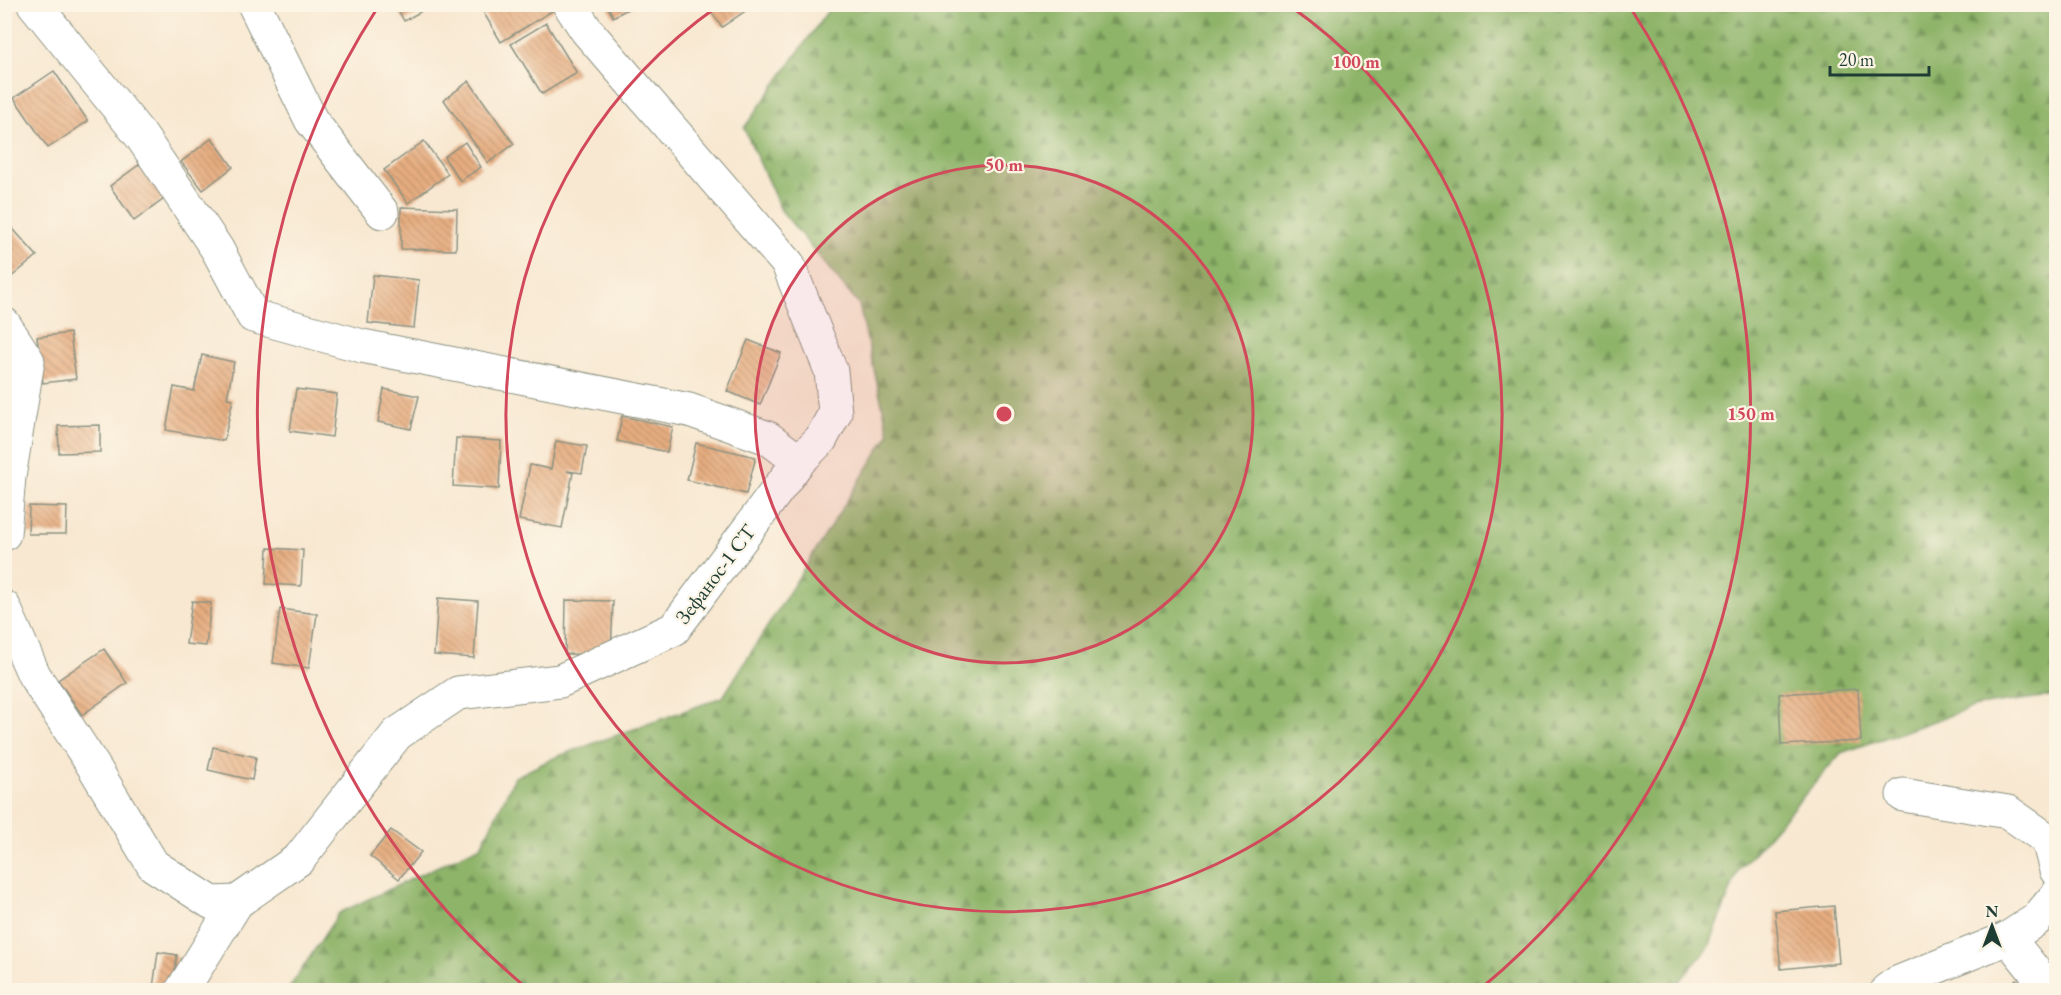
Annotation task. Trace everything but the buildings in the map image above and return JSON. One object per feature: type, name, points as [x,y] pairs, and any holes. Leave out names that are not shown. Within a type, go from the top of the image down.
[{"type":"street","points":[[34,4],[141,136],[217,249],[253,316],[362,346],[689,410],[768,438],[799,461]]},
{"type":"street","points":[[254,4],[311,120],[382,212]]},
{"type":"street","name":"Зефанос-1 СТ","points":[[182,990],[237,902],[298,859],[397,734],[458,693],[560,681],[674,629],[799,461],[822,439],[835,413],[831,371],[788,264],[586,31],[569,4]]},
{"type":"street","points":[[4,324],[28,361],[9,477],[4,534]]},
{"type":"street","points":[[4,607],[34,675],[94,767],[153,865],[212,903],[237,902]]},
{"type":"street","points":[[1903,795],[2008,812],[2048,840],[2056,870]]},
{"type":"street","points":[[1887,990],[1898,983],[2008,938],[2036,920],[2056,896]]},
{"type":"street","points":[[2008,938],[2050,990]]},
{"type":"green space","points":[[832,5],[2056,5],[2056,695],[1977,706],[1841,753],[1738,871],[1709,947],[1672,990],[288,990],[339,913],[481,846],[515,777],[556,757],[723,697],[889,434],[859,305],[781,210],[744,128]]}]
